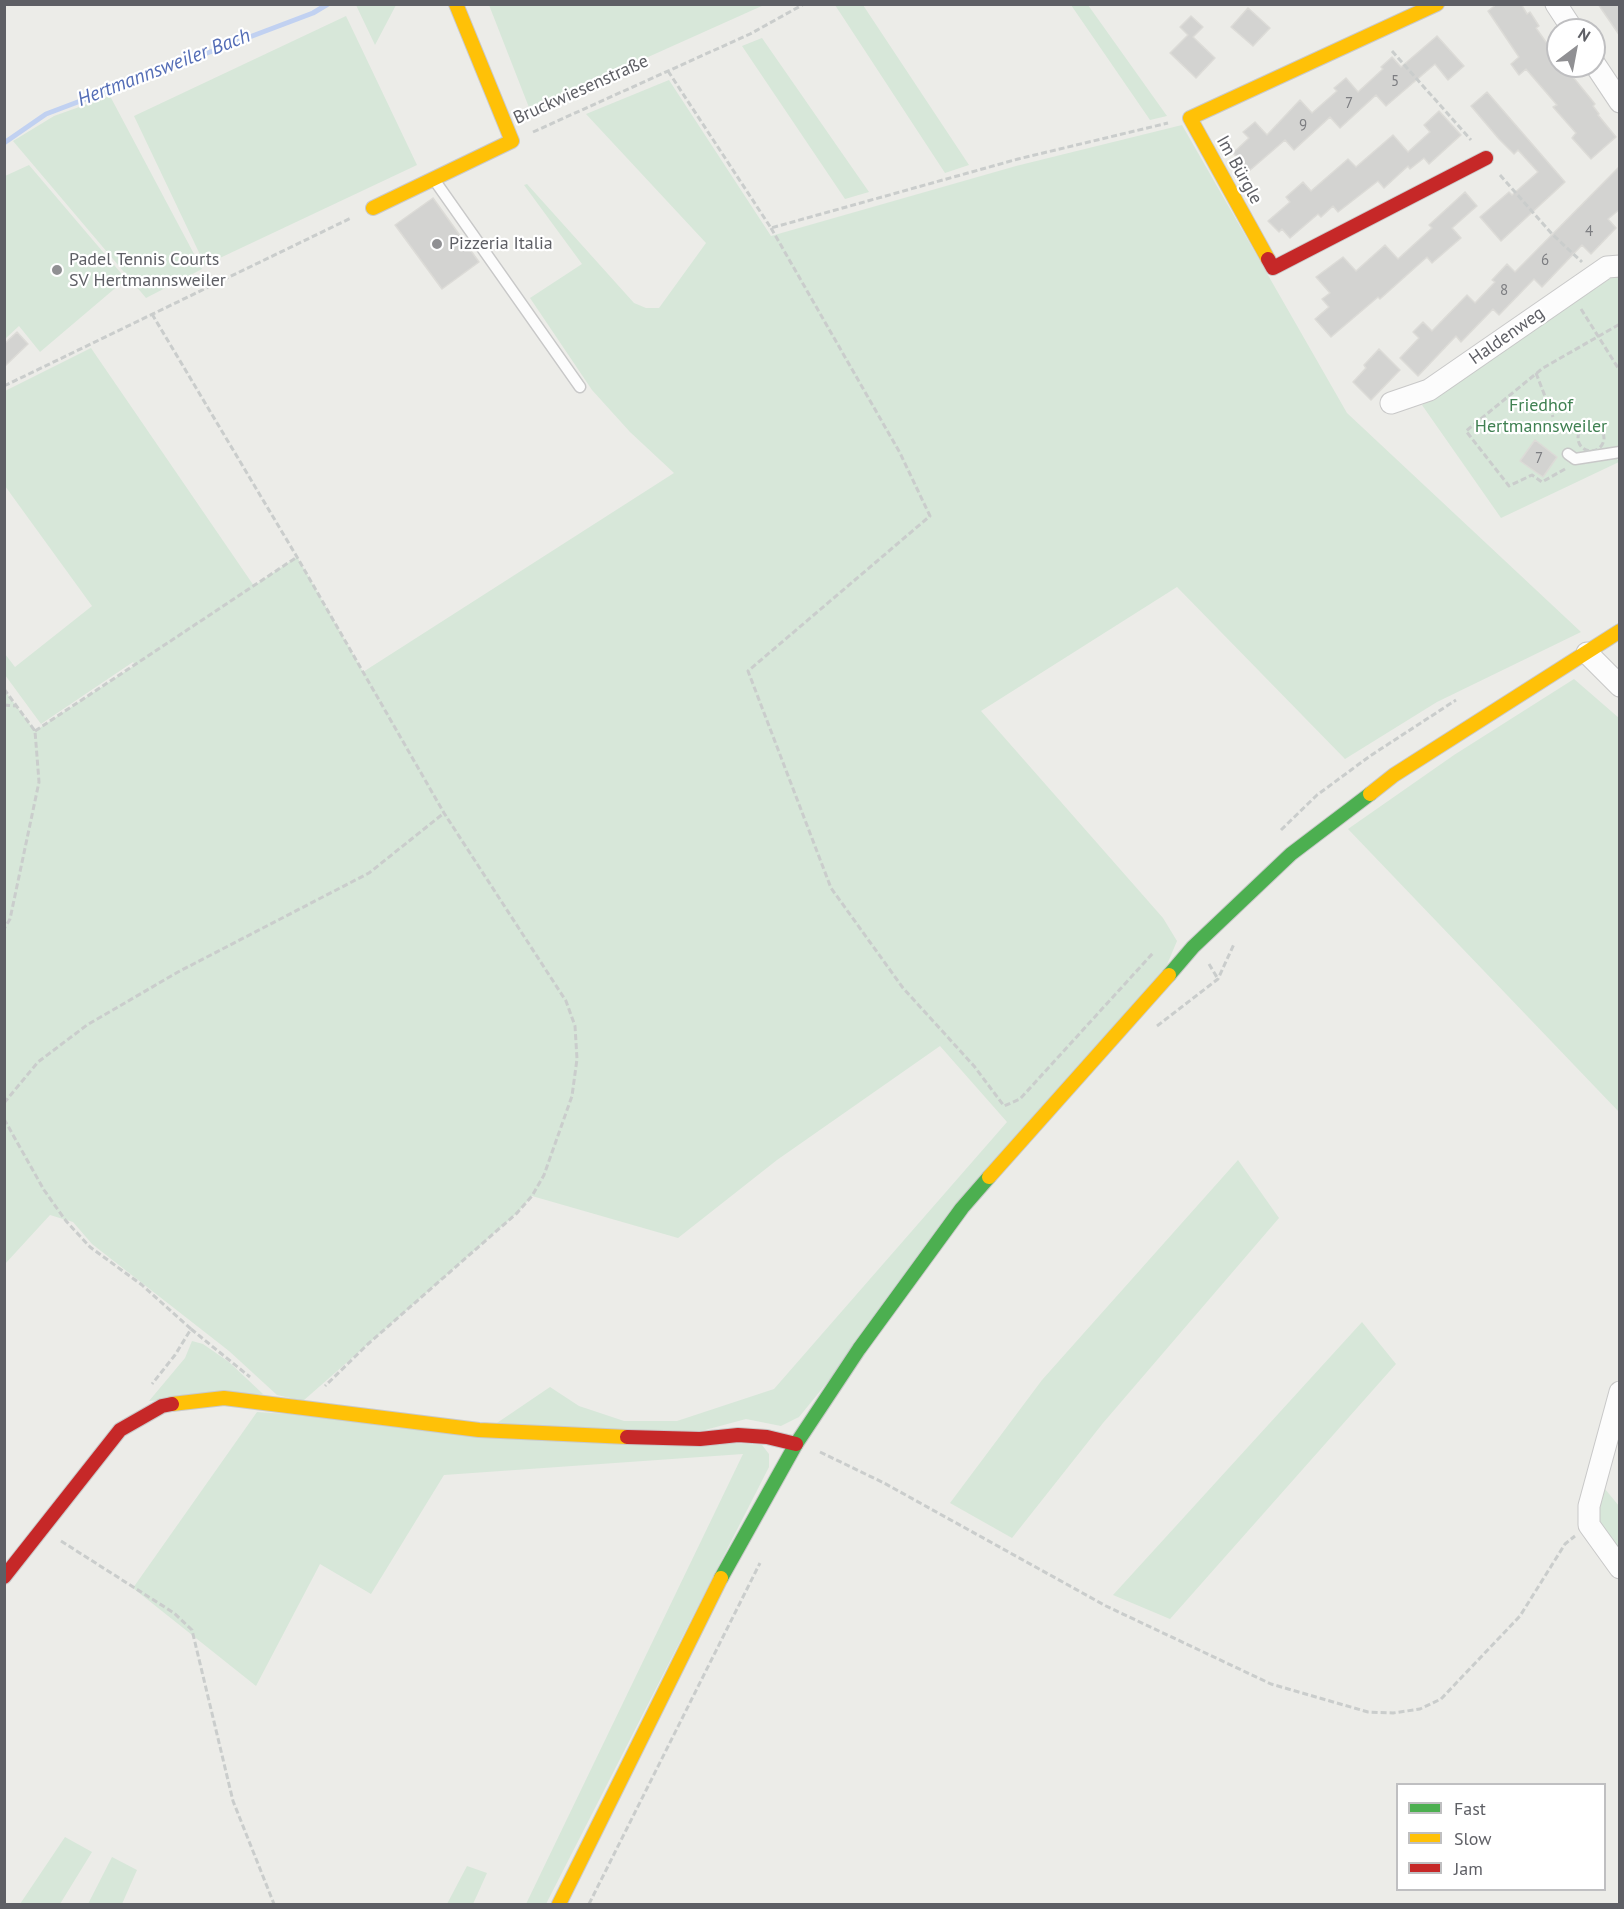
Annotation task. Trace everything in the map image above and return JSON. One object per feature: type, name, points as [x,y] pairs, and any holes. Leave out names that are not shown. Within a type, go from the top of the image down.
[{"type":"street","points":[[456,4],[512,141]]},
{"type":"street","points":[[1190,118],[1437,4]]},
{"type":"street","points":[[1556,4],[1565,18]]},
{"type":"street","points":[[1604,78],[1620,102]]},
{"type":"street","name":"Im Bürgle","points":[[1190,118],[1273,268],[1486,158]]},
{"type":"street","name":"Bruckwiesenstraße","points":[[373,208],[512,141]]},
{"type":"street","name":"Haldenweg","points":[[1391,403],[1429,390],[1608,267],[1620,266]]},
{"type":"street","points":[[559,1905],[714,1591],[796,1443],[859,1349],[962,1208],[1193,947],[1291,854],[1394,775],[1620,631]]},
{"type":"street","points":[[1587,653],[1620,686]]},
{"type":"street","points":[[1620,1392],[1589,1506],[1589,1525],[1620,1568]]},
{"type":"street","points":[[4,1577],[120,1430],[162,1406],[224,1398],[479,1430],[639,1438],[700,1438],[738,1435],[767,1437],[796,1443]]},
{"type":"lane","points":[[434,179],[580,387]]},
{"type":"lane","points":[[1571,456],[1620,452]]},
{"type":"path","name":"Bruckwiesenstraße","points":[[512,141],[750,34],[804,4]]},
{"type":"path","points":[[1393,52],[1468,136]]},
{"type":"path","points":[[668,71],[771,228],[900,453],[930,516],[748,671],[831,888],[903,988],[974,1066],[1004,1106],[1020,1099],[1160,946]]},
{"type":"path","points":[[771,228],[1018,159],[1190,118]]},
{"type":"path","points":[[1514,191],[1577,257]]},
{"type":"path","points":[[4,386],[373,208]]},
{"type":"path","points":[[1581,309],[1620,371]]},
{"type":"path","points":[[152,314],[297,557],[444,813],[566,1001],[575,1026],[576,1059],[572,1096],[544,1175],[532,1196],[517,1213],[334,1376],[310,1408]]},
{"type":"path","points":[[1571,456],[1562,473],[1542,482],[1532,475],[1509,486],[1466,431],[1536,374],[1620,324]]},
{"type":"path","points":[[1536,374],[1553,417]]},
{"type":"path","points":[[1588,425],[1597,426],[1603,432],[1604,441],[1595,450],[1587,450],[1578,441],[1579,433],[1588,425]]},
{"type":"path","points":[[35,731],[297,557]]},
{"type":"path","points":[[4,689],[35,731],[39,782],[10,919],[4,929]]},
{"type":"path","points":[[4,705],[16,705]]},
{"type":"path","points":[[4,1103],[38,1062],[87,1025],[178,972],[369,873],[444,813]]},
{"type":"path","points":[[1149,1033],[1218,979],[1227,954],[1238,938]]},
{"type":"path","points":[[4,1119],[44,1190],[66,1221],[90,1247],[142,1285],[191,1329],[229,1357],[256,1383]]},
{"type":"path","points":[[148,1389],[175,1355],[191,1329]]},
{"type":"path","points":[[796,1443],[884,1483],[1106,1606],[1271,1684],[1368,1712],[1393,1713],[1420,1709],[1441,1699],[1520,1616],[1565,1544],[1589,1525]]},
{"type":"path","points":[[42,1529],[174,1613],[192,1630],[233,1801],[274,1905]]},
{"type":"path","points":[[589,1905],[760,1562]]},
{"type":"green space","points":[[356,5],[396,5],[375,45]]},
{"type":"green space","points":[[489,5],[764,5],[530,110]]},
{"type":"green space","points":[[835,5],[863,5],[969,165],[945,173]]},
{"type":"green space","points":[[1071,5],[1088,5],[1167,116],[1150,120]]},
{"type":"green space","points":[[346,16],[417,165],[205,265],[134,116]]},
{"type":"green space","points":[[762,38],[869,192],[845,199],[742,46]]},
{"type":"green space","points":[[669,80],[771,236],[1016,166],[1182,125],[1347,413],[1581,632],[1437,702],[1345,759],[1177,587],[981,711],[1163,918],[1177,941],[1166,967],[799,1417],[781,1426],[746,1419],[690,1434],[494,1425],[550,1387],[579,1406],[624,1421],[677,1421],[774,1389],[1007,1122],[940,1046],[777,1160],[678,1238],[532,1196],[517,1213],[303,1401],[277,1395],[229,1351],[92,1244],[73,1222],[50,1215],[5,1264],[5,691],[35,731],[135,665],[133,662],[41,724],[5,675],[5,654],[15,667],[92,606],[5,486],[5,391],[91,348],[254,586],[297,557],[363,672],[674,473],[630,432],[592,390],[530,298],[582,264],[524,185],[527,184],[634,303],[646,308],[659,308],[706,243],[586,114]]},
{"type":"green space","points":[[110,96],[202,269],[146,298],[13,141],[54,116]]},
{"type":"green space","points":[[29,165],[126,279],[40,352],[19,326],[5,339],[5,176]]},
{"type":"green space","name":"Friedhof Hertmannsweiler","points":[[1617,274],[1619,277],[1620,446],[1612,451],[1619,462],[1501,518],[1422,405]]},
{"type":"green space","points":[[1574,679],[1619,718],[1619,1112],[1348,829],[1454,755]]},
{"type":"green space","points":[[1238,1160],[1279,1218],[1103,1423],[1012,1538],[950,1503],[1042,1380]]},
{"type":"green space","points":[[1362,1322],[1396,1364],[1170,1619],[1113,1595]]},
{"type":"green space","points":[[192,1341],[203,1344],[229,1362],[263,1394],[149,1401],[185,1358]]},
{"type":"green space","points":[[257,1412],[762,1445],[769,1454],[769,1467],[546,1904],[526,1904],[743,1454],[444,1475],[371,1594],[320,1564],[256,1686],[133,1588]]},
{"type":"green space","points":[[1605,1489],[1619,1506],[1619,1551],[1597,1519]]},
{"type":"green space","points":[[65,1837],[92,1852],[60,1904],[20,1904]]},
{"type":"green space","points":[[112,1857],[137,1870],[122,1904],[88,1904]]},
{"type":"green space","points":[[467,1866],[487,1873],[473,1904],[447,1904]]},
{"type":"building","points":[[1497,4],[1521,4],[1527,14],[1530,12],[1539,26],[1536,28],[1546,42],[1546,78],[1574,78],[1595,104],[1593,106],[1598,115],[1616,137],[1591,159],[1572,138],[1576,133],[1553,107],[1557,105],[1526,69],[1519,75],[1511,64],[1519,57],[1488,11]]},
{"type":"building","points":[[1598,4],[1620,4],[1620,36]]},
{"type":"building","points":[[1248,8],[1270,28],[1253,46],[1231,27]]},
{"type":"building","points":[[1191,16],[1203,27],[1193,37],[1215,58],[1196,78],[1170,53],[1188,35],[1180,27]]},
{"type":"building","points":[[1437,36],[1464,66],[1448,80],[1435,64],[1386,106],[1376,95],[1340,128],[1330,117],[1294,150],[1285,140],[1249,171],[1233,153],[1249,138],[1243,132],[1255,122],[1267,135],[1300,100],[1312,113],[1337,91],[1334,88],[1346,78],[1358,92],[1383,69],[1381,67],[1392,57],[1401,67]]},
{"type":"building","points":[[1487,92],[1565,182],[1501,241],[1480,217],[1509,192],[1512,195],[1538,172],[1518,150],[1514,154],[1471,106]]},
{"type":"building","points":[[1439,111],[1461,135],[1429,164],[1424,158],[1410,169],[1408,166],[1384,188],[1378,181],[1338,212],[1333,206],[1321,217],[1318,214],[1290,238],[1282,229],[1279,232],[1268,221],[1290,202],[1286,197],[1303,182],[1311,191],[1348,159],[1356,167],[1393,135],[1408,152],[1430,132],[1424,125]]},
{"type":"building","points":[[1620,166],[1620,209],[1608,219],[1616,228],[1591,254],[1582,245],[1542,287],[1534,279],[1499,315],[1493,309],[1461,342],[1456,336],[1418,376],[1400,358],[1419,338],[1413,332],[1423,322],[1432,331],[1467,295],[1475,303],[1495,282],[1492,280],[1507,264],[1515,272]]},
{"type":"building","points":[[1465,192],[1477,206],[1452,228],[1461,238],[1432,263],[1427,257],[1380,299],[1378,297],[1331,337],[1315,319],[1329,307],[1322,299],[1330,293],[1316,277],[1343,257],[1356,271],[1385,245],[1398,259],[1432,228],[1429,225]]},
{"type":"building","name":"Pizzeria Italia","points":[[433,198],[479,262],[442,289],[395,225]]},
{"type":"building","points":[[17,332],[28,344],[4,367],[4,344]]},
{"type":"building","points":[[1379,349],[1400,370],[1371,400],[1353,382],[1366,368],[1364,365]]},
{"type":"building","points":[[1535,440],[1557,457],[1543,477],[1520,461]]},
{"type":"waterway","name":"Hertmannsweiler Bach","points":[[4,143],[46,114],[313,13],[328,4]]},
{"type":"traffic: fast","points":[[1169,975],[1193,947],[1291,854],[1370,794]]},
{"type":"traffic: fast","points":[[721,1578],[796,1444],[859,1349],[962,1208],[989,1177]]},
{"type":"traffic: slow","points":[[373,208],[512,141],[456,4]]},
{"type":"traffic: slow","points":[[1268,259],[1190,118],[1437,4]]},
{"type":"traffic: slow","points":[[1370,794],[1394,775],[1620,631]]},
{"type":"traffic: slow","points":[[989,1177],[1169,975]]},
{"type":"traffic: slow","points":[[172,1404],[224,1398],[479,1430],[627,1437]]},
{"type":"traffic: slow","points":[[559,1904],[721,1578]]},
{"type":"traffic: jam","points":[[1268,259],[1273,268],[1486,158]]},
{"type":"traffic: jam","points":[[4,1577],[120,1430],[162,1406],[172,1404]]},
{"type":"traffic: jam","points":[[627,1437],[700,1439],[738,1435],[767,1437],[796,1444]]},
{"type":"place","name":"Pizzeria Italia","points":[[437,244]]},
{"type":"place","name":"Padel Tennis Courts SV Hertmannsweiler","points":[[57,270]]}]
